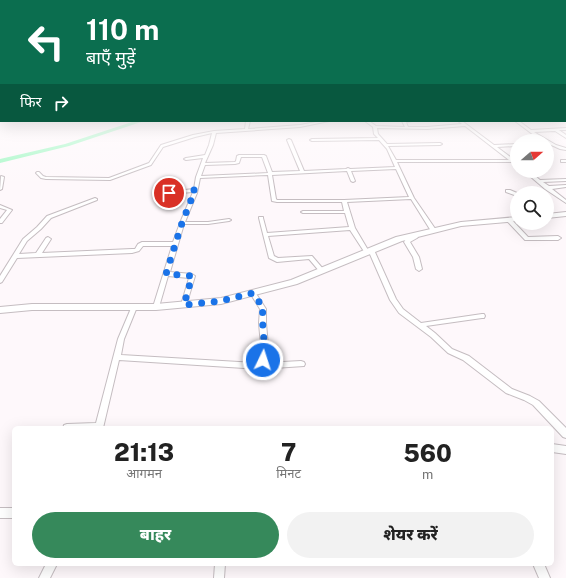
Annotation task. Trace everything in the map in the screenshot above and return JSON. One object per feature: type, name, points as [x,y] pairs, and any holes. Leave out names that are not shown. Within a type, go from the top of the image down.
[{"type":"street","points":[[38,173],[42,177],[46,178],[109,179],[148,165],[160,148],[166,144],[210,133]]},
{"type":"street","points":[[156,307],[182,223],[206,156],[212,145],[214,133]]},
{"type":"street","points":[[376,133],[386,145],[412,198],[434,230]]},
{"type":"street","points":[[476,133],[510,158]]},
{"type":"street","points":[[312,140],[381,139]]},
{"type":"street","points":[[289,140],[302,171]]},
{"type":"street","points":[[386,145],[440,144]]},
{"type":"street","points":[[493,146],[510,145]]},
{"type":"street","points":[[554,145],[562,149],[566,149]]},
{"type":"street","points":[[186,159],[206,156]]},
{"type":"street","points":[[203,164],[236,164],[239,156],[264,156],[270,173],[274,197],[277,201],[344,201],[412,198]]},
{"type":"street","points":[[395,162],[510,162]]},
{"type":"street","points":[[198,177],[302,171],[397,168]]},
{"type":"street","points":[[348,169],[354,181]]},
{"type":"street","points":[[0,189],[2,177]]},
{"type":"street","points":[[534,178],[544,186]]},
{"type":"street","points":[[539,182],[566,180]]},
{"type":"street","points":[[554,187],[565,186]]},
{"type":"street","points":[[156,194],[195,190]]},
{"type":"street","points":[[554,193],[566,202]]},
{"type":"street","points":[[0,281],[28,237],[40,228],[49,217],[95,199]]},
{"type":"street","points":[[344,201],[352,228],[369,251],[396,306],[406,316],[433,334],[448,349],[466,358],[505,388],[536,403],[566,434]]},
{"type":"street","points":[[0,206],[10,210],[0,222]]},
{"type":"street","points":[[303,212],[347,212]]},
{"type":"street","points":[[554,215],[566,214]]},
{"type":"street","points":[[262,218],[271,257],[273,259],[310,257],[322,271]]},
{"type":"street","points":[[0,310],[32,307],[156,307],[221,301],[294,282],[399,239],[462,224],[510,219]]},
{"type":"street","points":[[182,223],[208,223],[229,220]]},
{"type":"street","points":[[266,235],[352,228]]},
{"type":"street","points":[[521,230],[527,239],[558,238]]},
{"type":"street","points":[[419,269],[416,257],[407,240],[420,234]]},
{"type":"street","points":[[38,255],[48,239]]},
{"type":"street","points":[[15,256],[132,251],[137,250],[138,246],[142,244],[176,244]]},
{"type":"street","points":[[166,274],[192,276],[184,305]]},
{"type":"street","points":[[253,293],[264,309],[262,314],[264,341],[263,358],[259,366]]},
{"type":"street","points":[[100,426],[121,339],[134,307]]},
{"type":"street","points":[[420,325],[482,316]]},
{"type":"street","points":[[116,357],[259,366],[301,364]]},
{"type":"street","points":[[554,448],[566,450]]},
{"type":"street","points":[[0,512],[12,513]]},
{"type":"street","points":[[44,578],[51,566]]},
{"type":"street","points":[[219,578],[220,566]]},
{"type":"street","points":[[539,566],[544,578]]},
{"type":"waterway","points":[[0,161],[67,145],[104,133]]},
{"type":"route","points":[[169,193],[195,190],[182,223],[166,274],[192,276],[184,305],[221,301],[253,293],[264,309],[262,314],[264,341],[263,360]]}]
